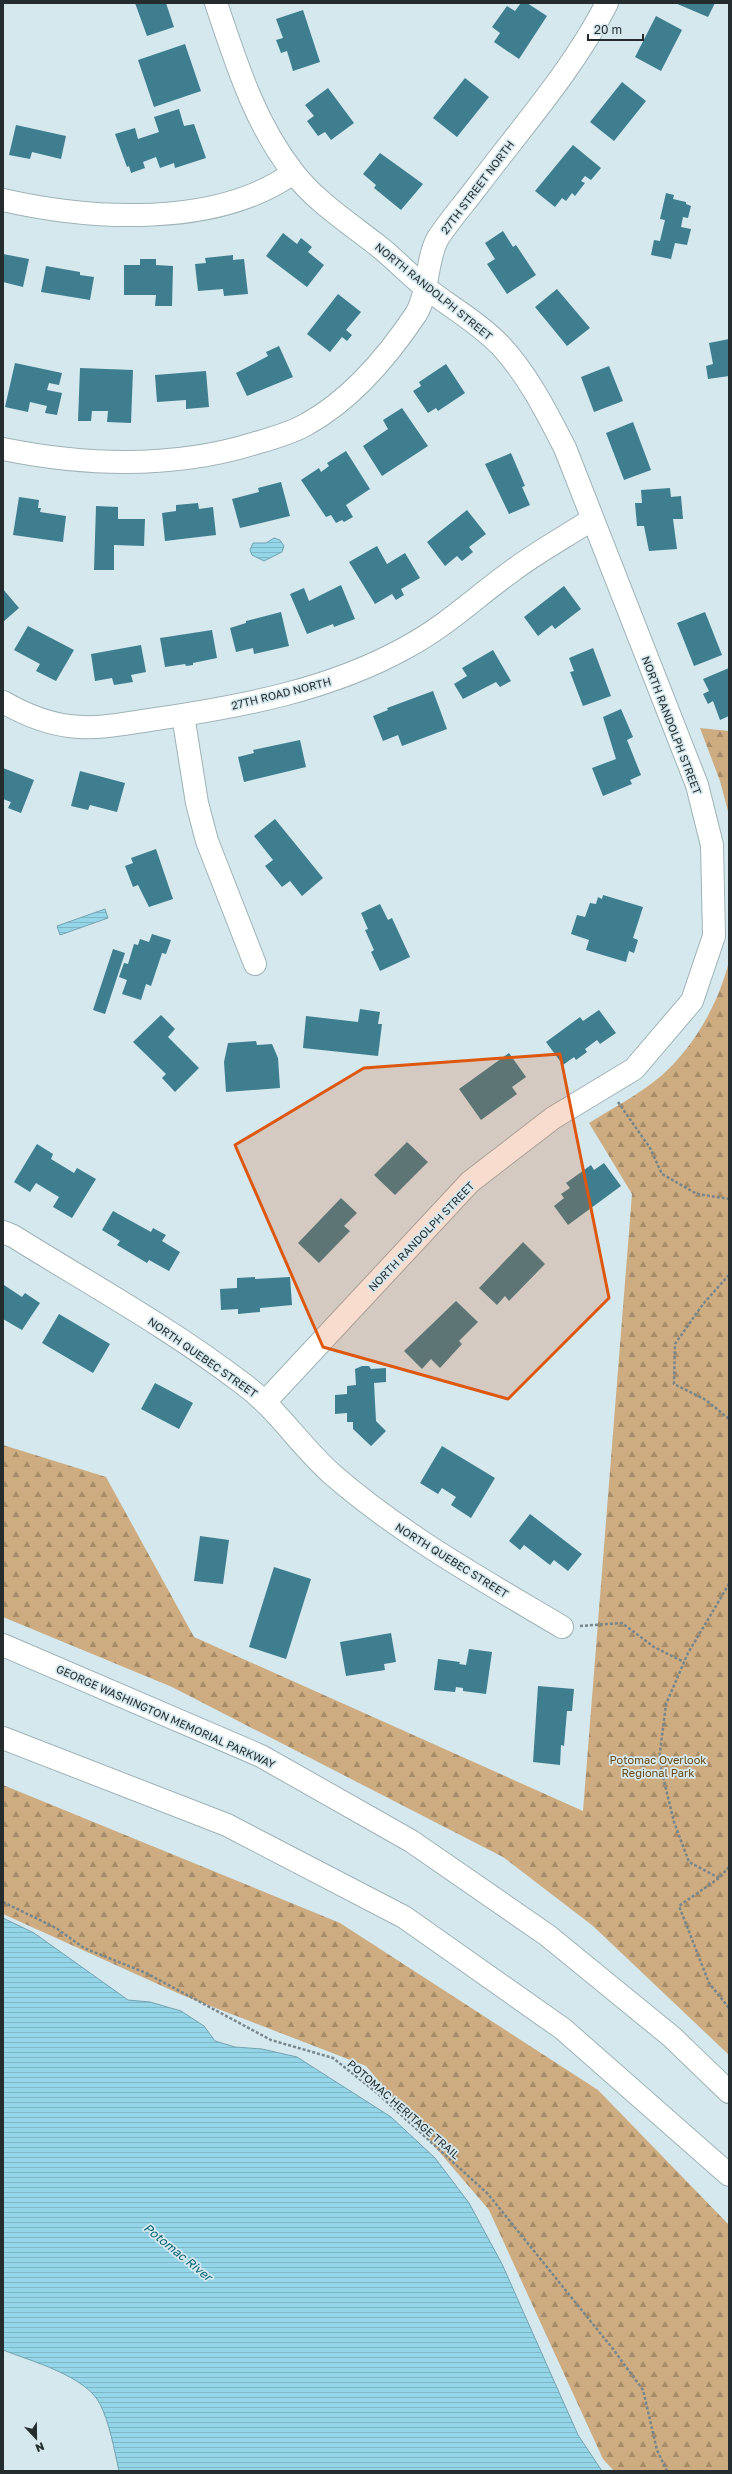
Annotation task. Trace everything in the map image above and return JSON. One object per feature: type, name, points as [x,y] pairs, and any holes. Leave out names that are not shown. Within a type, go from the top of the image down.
[{"type":"main road","name":"NORTH RANDOLPH STREET","points":[[216,3],[248,96],[269,137],[294,173],[318,199],[386,252],[425,287],[461,311],[501,346],[542,404],[565,448],[591,520],[697,785],[712,852],[714,936],[692,1002],[634,1069],[553,1118],[470,1182],[264,1402]]},
{"type":"main road","name":"27TH STREET NORTH","points":[[3,449],[81,462],[147,464],[232,451],[274,438],[307,424],[360,384],[396,344],[418,311],[437,240],[560,77],[595,28],[607,3]]},
{"type":"main road","points":[[3,200],[47,210],[138,216],[221,206],[254,196],[294,173]]},
{"type":"main road","name":"27TH ROAD NORTH","points":[[3,702],[44,721],[70,726],[99,728],[183,715],[270,698],[325,684],[374,665],[410,646],[466,608],[512,571],[591,520]]},
{"type":"main road","points":[[183,715],[197,803],[207,841],[254,964]]},
{"type":"main road","name":"NORTH QUEBEC STREET","points":[[3,1232],[13,1236],[166,1329],[244,1383],[264,1402],[312,1456],[378,1513],[476,1576],[562,1627]]},
{"type":"main road","name":"GEORGE WASHINGTON MEMORIAL PARKWAY","points":[[3,1645],[261,1756],[411,1841],[547,1935],[672,2037],[729,2092]]},
{"type":"main road","points":[[3,1738],[227,1825],[404,1917],[563,2029],[729,2174]]},
{"type":"path","points":[[607,1086],[650,1148],[662,1174],[697,1194],[729,1199]]},
{"type":"path","points":[[729,1275],[704,1304],[675,1344],[674,1384],[706,1400],[729,1420]]},
{"type":"path","points":[[718,1878],[690,1862],[674,1822],[659,1760],[666,1704],[684,1662],[729,1584]]},
{"type":"path","points":[[562,1627],[622,1623],[654,1647],[684,1662]]},
{"type":"path","points":[[729,1867],[718,1878],[679,1906],[709,1983],[729,2008]]},
{"type":"path","name":"POTOMAC HERITAGE TRAIL","points":[[3,1902],[56,1928],[84,1948],[146,1973],[271,2040],[333,2058],[378,2093],[488,2194],[613,2349],[643,2390],[657,2450],[668,2471]]},
{"type":"highlighted area","points":[[560,1054],[609,1298],[508,1399],[323,1347],[235,1145],[364,1068]]},
{"type":"green space","points":[[700,728],[729,731],[729,815],[720,781]]},
{"type":"green space","name":"Potomac Overlook Regional Park","points":[[729,961],[729,2055],[593,1926],[503,1857],[172,1687],[3,1617],[3,1445],[106,1477],[194,1637],[583,1811],[632,1194],[589,1123],[653,1083],[684,1052],[704,1023],[712,1008],[725,977]]},
{"type":"green space","points":[[3,1785],[340,1923],[598,2090],[729,2225],[729,2471],[614,2471],[603,2459],[489,2210],[366,2066],[182,1995],[3,1914]]},
{"type":"water","points":[[274,538],[280,540],[284,546],[282,552],[264,561],[252,555],[250,550],[253,543],[266,543]]},
{"type":"water","points":[[105,909],[108,918],[60,935],[57,926]]},
{"type":"water","name":"Potomac River","points":[[3,1918],[34,1933],[128,2000],[150,2002],[181,2011],[204,2026],[215,2041],[235,2047],[262,2049],[297,2057],[391,2117],[435,2158],[469,2203],[502,2264],[578,2435],[602,2471],[119,2471],[106,2420],[100,2404],[93,2394],[83,2385],[57,2371],[3,2350]]},
{"type":"building","points":[[135,3],[166,3],[174,27],[147,36]]},
{"type":"building","points":[[521,3],[527,3],[547,16],[519,59],[494,42],[500,33],[492,27],[507,6],[515,11]]},
{"type":"building","points":[[675,3],[715,3],[708,17]]},
{"type":"building","points":[[303,10],[320,62],[293,71],[287,51],[281,53],[276,40],[283,38],[276,19]]},
{"type":"building","points":[[656,16],[682,30],[661,71],[635,57]]},
{"type":"building","points":[[185,44],[201,91],[154,107],[138,60]]},
{"type":"building","points":[[465,78],[489,97],[457,137],[433,118]]},
{"type":"building","points":[[622,82],[646,101],[614,141],[590,122]]},
{"type":"building","points":[[328,88],[354,123],[331,140],[325,132],[318,136],[307,121],[314,116],[305,105]]},
{"type":"building","points":[[179,109],[184,126],[194,124],[206,158],[175,168],[174,163],[160,168],[156,157],[143,162],[145,168],[131,173],[129,166],[127,167],[115,134],[135,128],[138,139],[159,132],[154,117]]},
{"type":"building","points":[[16,125],[66,136],[61,159],[32,152],[30,159],[9,155]]},
{"type":"building","points":[[573,145],[601,168],[591,180],[585,176],[581,181],[585,183],[575,196],[572,193],[566,201],[562,198],[555,207],[535,191]]},
{"type":"building","points":[[380,153],[423,184],[401,210],[374,188],[376,185],[363,174]]},
{"type":"building","points":[[666,193],[674,195],[673,199],[686,202],[686,204],[691,206],[688,218],[683,217],[681,227],[691,229],[687,245],[675,243],[671,259],[651,255],[654,240],[660,241],[665,220],[660,219]]},
{"type":"building","points":[[503,231],[513,247],[516,245],[536,275],[507,294],[487,264],[495,259],[485,243]]},
{"type":"building","points":[[283,233],[297,244],[301,238],[312,247],[308,252],[324,265],[307,287],[266,256]]},
{"type":"building","points":[[3,254],[29,259],[23,287],[3,282]]},
{"type":"building","points":[[233,255],[233,260],[244,259],[248,294],[224,296],[223,289],[198,291],[195,264],[206,263],[205,258]]},
{"type":"building","points":[[140,259],[156,259],[156,265],[173,266],[172,306],[155,306],[156,295],[124,295],[124,265],[140,265]]},
{"type":"building","points":[[46,266],[80,272],[80,275],[94,277],[90,300],[41,292]]},
{"type":"building","points":[[557,289],[590,328],[567,346],[535,307]]},
{"type":"building","points":[[338,294],[361,312],[346,330],[352,335],[347,341],[342,337],[330,352],[307,334]]},
{"type":"building","points":[[729,339],[729,376],[708,379],[706,366],[713,364],[709,343]]},
{"type":"building","points":[[279,346],[293,377],[247,396],[236,373],[268,356],[266,352]]},
{"type":"building","points":[[15,363],[62,373],[59,385],[49,383],[47,390],[62,393],[57,415],[45,413],[47,406],[30,402],[28,412],[5,407]]},
{"type":"building","points":[[446,364],[465,393],[438,411],[436,408],[428,413],[413,391],[421,386],[419,382]]},
{"type":"building","points":[[609,366],[623,401],[594,412],[581,377]]},
{"type":"building","points":[[80,368],[133,370],[131,423],[107,422],[108,411],[92,411],[91,421],[78,421]]},
{"type":"building","points":[[206,371],[209,407],[186,409],[186,400],[157,402],[155,375]]},
{"type":"building","points":[[402,408],[428,446],[382,476],[363,446],[388,429],[383,420]]},
{"type":"building","points":[[633,422],[651,470],[624,480],[606,433]]},
{"type":"building","points":[[346,451],[370,489],[346,505],[353,517],[344,522],[342,520],[336,523],[331,515],[326,517],[301,480],[319,468],[321,472],[329,466],[327,463]]},
{"type":"building","points":[[511,453],[525,486],[522,487],[530,505],[509,514],[485,464]]},
{"type":"building","points":[[281,482],[290,516],[240,528],[232,499],[259,492],[258,488]]},
{"type":"building","points":[[670,488],[671,497],[681,496],[683,519],[673,519],[677,549],[649,551],[644,526],[637,526],[635,503],[642,503],[641,490]]},
{"type":"building","points":[[19,497],[39,500],[38,508],[41,508],[40,512],[66,516],[63,542],[13,535]]},
{"type":"building","points":[[198,503],[199,509],[213,507],[216,535],[165,541],[162,513],[176,511],[176,505]]},
{"type":"building","points":[[96,506],[118,507],[118,519],[145,519],[144,546],[114,545],[114,570],[94,570]]},
{"type":"building","points":[[467,510],[486,534],[469,547],[473,552],[462,561],[457,556],[445,566],[427,542]]},
{"type":"building","points":[[377,546],[387,564],[405,553],[420,578],[401,589],[404,595],[396,600],[392,594],[375,604],[349,562]]},
{"type":"building","points":[[341,585],[355,619],[334,627],[333,624],[307,634],[290,594],[304,588],[309,601]]},
{"type":"building","points":[[564,586],[581,609],[555,629],[552,625],[538,636],[524,617]]},
{"type":"building","points":[[3,589],[19,608],[3,622]]},
{"type":"building","points":[[281,612],[289,646],[254,654],[253,648],[236,652],[230,628],[246,623],[246,621]]},
{"type":"building","points":[[705,612],[722,655],[694,666],[677,623]]},
{"type":"building","points":[[28,626],[74,650],[56,681],[36,671],[40,664],[14,650]]},
{"type":"building","points":[[212,630],[217,658],[193,663],[193,665],[186,666],[185,664],[165,667],[160,638]]},
{"type":"building","points":[[141,645],[146,672],[131,675],[133,682],[114,685],[112,678],[95,681],[91,654]]},
{"type":"building","points":[[593,648],[611,696],[583,706],[570,672],[574,671],[569,658]]},
{"type":"building","points":[[493,650],[511,681],[500,687],[496,682],[463,699],[454,684],[467,676],[462,668]]},
{"type":"building","points":[[729,668],[729,716],[720,720],[713,701],[708,704],[703,694],[709,691],[703,679]]},
{"type":"building","points":[[433,691],[447,729],[402,746],[398,735],[383,741],[373,716],[388,710],[387,708]]},
{"type":"building","points":[[621,709],[633,737],[627,740],[641,775],[630,780],[632,784],[603,796],[592,768],[616,759],[603,717]]},
{"type":"building","points":[[300,740],[306,767],[244,782],[238,757],[254,753],[253,750]]},
{"type":"building","points":[[3,768],[34,780],[21,813],[8,808],[11,802],[3,799]]},
{"type":"building","points":[[80,771],[125,783],[117,812],[90,805],[88,810],[71,806]]},
{"type":"building","points":[[275,819],[323,878],[302,896],[290,881],[282,887],[265,866],[273,860],[254,836]]},
{"type":"building","points":[[156,849],[173,899],[149,907],[138,885],[133,887],[125,866],[133,863],[131,858]]},
{"type":"building","points":[[603,895],[643,907],[633,938],[638,940],[634,953],[629,951],[626,962],[586,950],[589,940],[571,934],[577,915],[585,917],[590,903],[596,904],[598,897],[602,899]]},
{"type":"building","points":[[380,904],[388,920],[392,918],[410,957],[380,971],[371,952],[374,950],[365,930],[368,929],[361,913]]},
{"type":"building","points":[[152,934],[171,940],[166,954],[162,953],[151,986],[146,984],[141,1000],[122,994],[127,980],[119,977],[124,963],[128,964],[134,944],[138,945],[140,939],[149,942]]},
{"type":"building","points":[[113,949],[125,953],[105,1014],[93,1010]]},
{"type":"building","points":[[360,1009],[380,1012],[378,1024],[382,1024],[378,1056],[303,1048],[306,1016],[358,1022]]},
{"type":"building","points":[[599,1010],[616,1033],[600,1044],[597,1040],[585,1049],[587,1052],[576,1060],[574,1057],[563,1065],[546,1042],[580,1017],[583,1021]]},
{"type":"building","points":[[161,1015],[175,1029],[168,1037],[199,1068],[175,1092],[162,1078],[166,1074],[133,1042]]},
{"type":"building","points":[[256,1041],[257,1045],[272,1044],[278,1058],[280,1088],[226,1092],[224,1062],[228,1043]]},
{"type":"building","points":[[509,1053],[526,1077],[512,1087],[517,1094],[481,1120],[459,1089]]},
{"type":"building","points":[[407,1142],[428,1162],[395,1195],[374,1175]]},
{"type":"building","points":[[37,1144],[53,1154],[51,1159],[74,1173],[77,1168],[96,1179],[72,1218],[53,1207],[59,1197],[36,1183],[30,1192],[14,1182]]},
{"type":"building","points":[[604,1163],[621,1186],[568,1225],[554,1206],[564,1198],[561,1194],[570,1188],[566,1183],[591,1165],[594,1170]]},
{"type":"building","points":[[341,1198],[357,1213],[344,1226],[350,1231],[319,1263],[298,1243]]},
{"type":"building","points":[[113,1211],[151,1232],[153,1228],[166,1235],[162,1241],[180,1252],[169,1271],[149,1260],[147,1263],[117,1245],[120,1241],[102,1230]]},
{"type":"building","points":[[523,1242],[545,1264],[509,1301],[505,1296],[497,1305],[479,1288]]},
{"type":"building","points":[[255,1277],[255,1279],[290,1277],[292,1305],[260,1308],[260,1312],[238,1314],[238,1309],[221,1310],[220,1289],[237,1288],[237,1278]]},
{"type":"building","points":[[4,1285],[22,1297],[25,1293],[40,1303],[22,1330],[3,1319]]},
{"type":"building","points":[[456,1301],[478,1322],[459,1341],[462,1344],[440,1368],[431,1359],[422,1369],[404,1351]]},
{"type":"building","points":[[59,1314],[110,1344],[93,1373],[42,1343]]},
{"type":"building","points":[[362,1366],[369,1366],[371,1369],[386,1368],[386,1382],[374,1383],[376,1421],[386,1431],[371,1446],[353,1429],[353,1422],[347,1422],[347,1413],[335,1414],[335,1395],[347,1394],[347,1386],[356,1385],[355,1369]]},
{"type":"building","points":[[155,1383],[193,1403],[179,1429],[141,1409]]},
{"type":"building","points":[[442,1446],[495,1478],[471,1518],[451,1505],[456,1497],[442,1488],[438,1494],[420,1483]]},
{"type":"building","points":[[530,1514],[582,1554],[568,1571],[554,1560],[550,1565],[524,1545],[520,1550],[509,1541]]},
{"type":"building","points":[[200,1536],[229,1540],[223,1584],[194,1581]]},
{"type":"building","points":[[274,1567],[311,1579],[286,1659],[249,1647]]},
{"type":"building","points":[[391,1633],[396,1662],[384,1664],[385,1670],[346,1676],[340,1642]]},
{"type":"building","points":[[469,1649],[492,1652],[486,1694],[463,1691],[463,1688],[456,1687],[455,1692],[434,1690],[438,1659],[460,1662],[459,1664],[466,1665]]},
{"type":"building","points":[[538,1686],[574,1689],[572,1711],[567,1711],[564,1746],[561,1745],[560,1765],[533,1762]]}]
